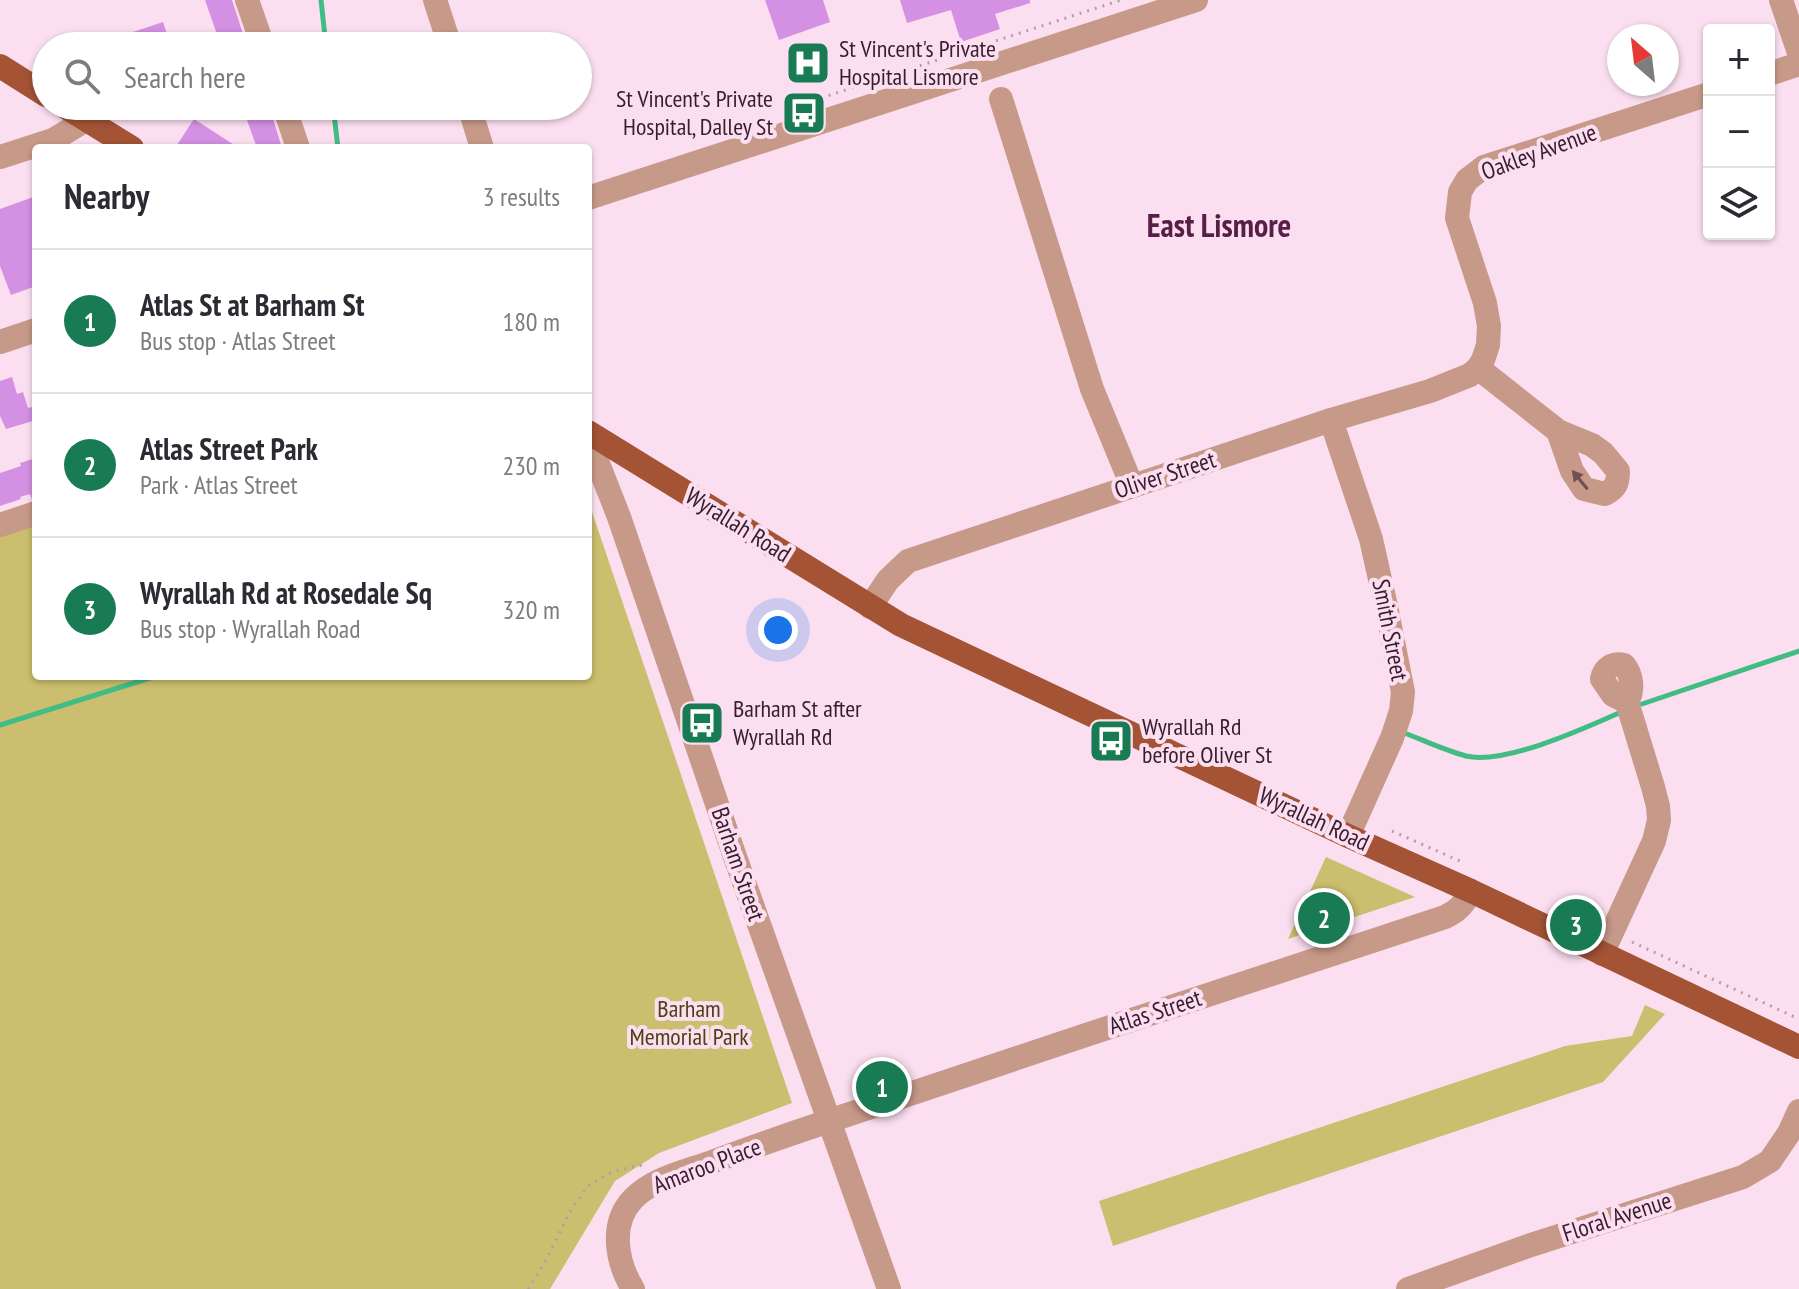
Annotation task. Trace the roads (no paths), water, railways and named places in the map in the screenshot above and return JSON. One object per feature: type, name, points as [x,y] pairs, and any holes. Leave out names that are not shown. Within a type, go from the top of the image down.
[{"type":"main road","points":[[0,66],[32,86]]},
{"type":"main road","points":[[86,120],[125,144]]},
{"type":"main road","name":"Wyrallah Road","points":[[592,434],[901,625],[1472,880],[1607,944],[1799,1047]]},
{"type":"street","points":[[247,0],[258,32]]},
{"type":"street","points":[[435,0],[445,32]]},
{"type":"street","points":[[592,197],[1196,0]]},
{"type":"street","points":[[1775,69],[1798,51],[1781,0]]},
{"type":"street","name":"Oakley Avenue","points":[[1478,368],[1488,345],[1489,326],[1485,303],[1457,218],[1460,192],[1467,180],[1484,167],[1703,96]]},
{"type":"street","points":[[1001,99],[1092,389],[1132,486]]},
{"type":"street","points":[[41,144],[86,120]]},
{"type":"street","points":[[289,120],[297,144]]},
{"type":"street","points":[[473,120],[481,144]]},
{"type":"street","points":[[0,157],[32,147]]},
{"type":"street","points":[[0,342],[32,331]]},
{"type":"street","points":[[1478,368],[1558,431]]},
{"type":"street","name":"Oliver Street","points":[[870,607],[888,580],[908,561],[1331,420],[1430,391],[1470,375],[1478,368]]},
{"type":"street","name":"Smith Street","points":[[1331,420],[1371,539],[1403,692],[1401,711],[1392,738],[1352,826]]},
{"type":"street","name":"Barham Street","points":[[592,448],[619,517],[734,854],[889,1289]]},
{"type":"street","points":[[0,525],[32,514]]},
{"type":"street","points":[[1607,944],[1654,841],[1659,820],[1653,787],[1627,702]]},
{"type":"street","name":"Atlas Street","points":[[830,1120],[1445,917],[1463,906],[1472,880]]},
{"type":"street","name":"Floral Avenue","points":[[1408,1289],[1531,1245],[1743,1177],[1770,1161],[1799,1111]]},
{"type":"street","name":"Amaroo Place","points":[[633,1289],[617,1249],[619,1223],[631,1200],[653,1183],[830,1120]]},
{"type":"waterway","points":[[321,0],[324,32]]},
{"type":"waterway","points":[[335,120],[338,144]]},
{"type":"waterway","points":[[1642,704],[1799,651]]},
{"type":"waterway","points":[[0,725],[143,680]]},
{"type":"waterway","points":[[1402,732],[1458,754],[1482,757],[1522,751],[1619,713]]},
{"type":"place","name":"St Vincent's Private Hospital Lismore","points":[[808,63]]},
{"type":"place","name":"St Vincent's Private Hospital, Dalley St","points":[[804,113]]},
{"type":"place","name":"Barham St after Wyrallah Rd","points":[[702,723]]},
{"type":"place","name":"Wyrallah Rd before Oliver St","points":[[1111,741]]},
{"type":"place","name":"Atlas Street Park","points":[[1324,918]]},
{"type":"place","name":"Wyrallah Rd at Rosedale Sq","points":[[1576,925]]},
{"type":"place","name":"Atlas St at Barham St","points":[[882,1087]]},
{"type":"district","name":"East Lismore","points":[[1219,226]]},
{"type":"park label","name":"Barham Memorial Park","points":[[689,1023]]}]
